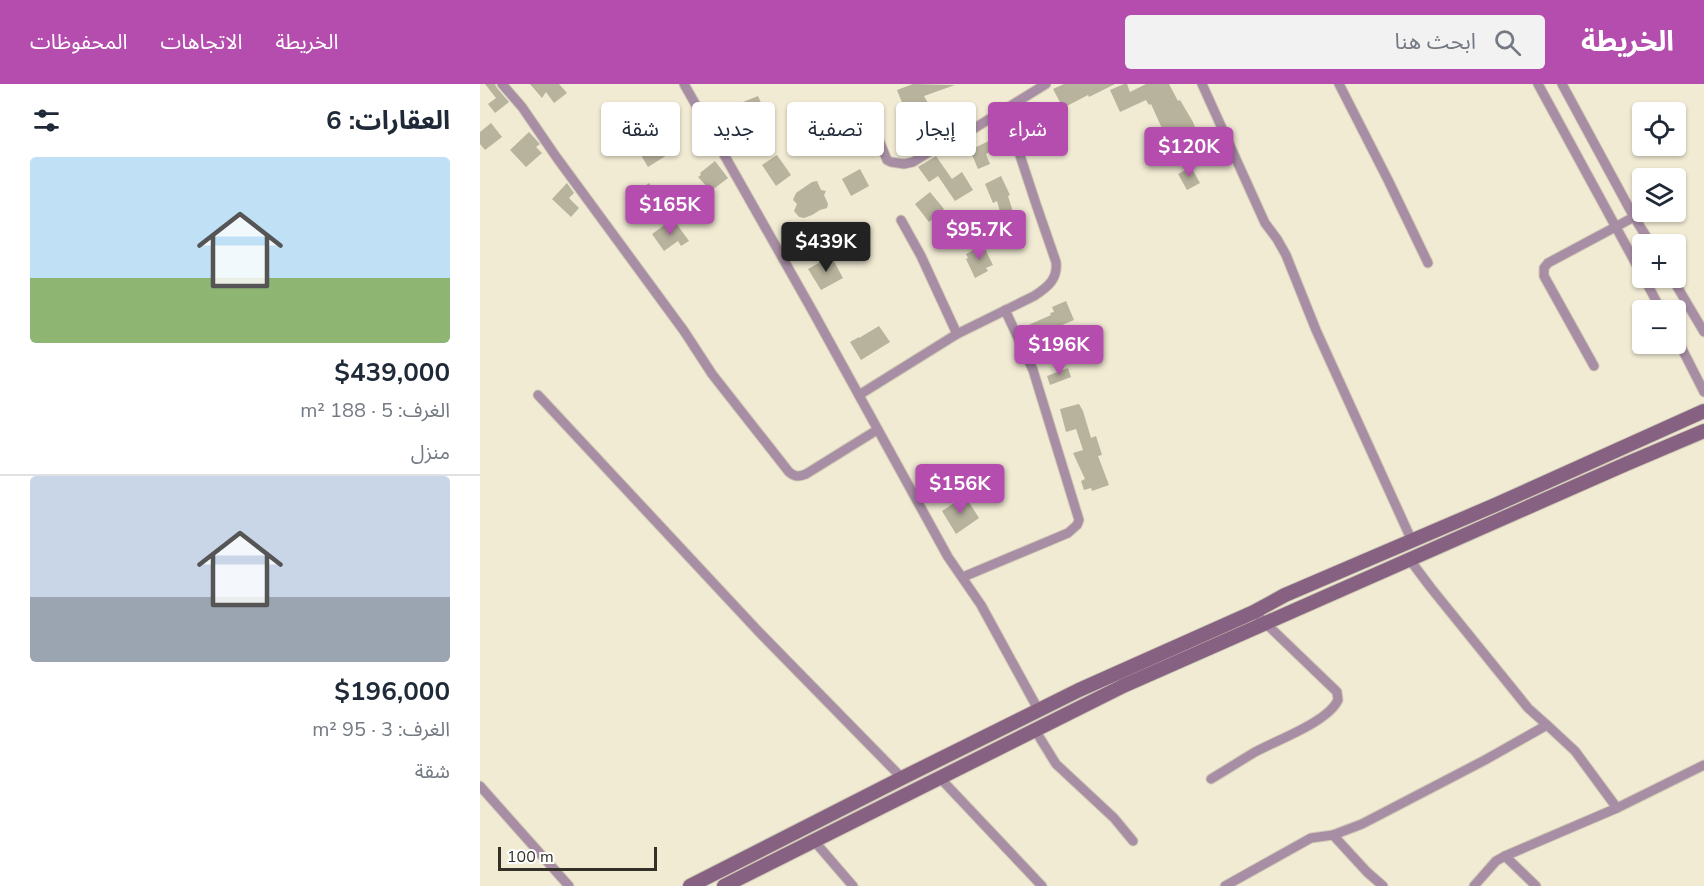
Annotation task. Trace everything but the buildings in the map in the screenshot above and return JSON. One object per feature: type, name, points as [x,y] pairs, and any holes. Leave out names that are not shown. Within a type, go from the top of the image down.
[{"type":"main road","points":[[695,885],[902,778],[1163,652],[1254,612],[1285,595],[1575,470],[1704,411]]},
{"type":"main road","points":[[724,886],[1123,686],[1647,454],[1704,431]]},
{"type":"street","points":[[502,84],[522,107],[712,374],[793,476],[807,474],[877,430]]},
{"type":"street","points":[[684,84],[948,557],[981,605],[1038,711]]},
{"type":"street","points":[[1018,102],[1046,84]]},
{"type":"street","points":[[1202,84],[1265,224],[1286,255],[1316,330],[1412,541]]},
{"type":"street","points":[[1339,84],[1428,263]]},
{"type":"street","points":[[1538,84],[1632,255]]},
{"type":"street","points":[[1562,84],[1632,213]]},
{"type":"street","points":[[884,152],[887,160],[895,164],[913,162],[988,120]]},
{"type":"street","points":[[859,395],[957,334],[1034,296],[1052,281],[1057,268],[1056,262],[1020,156]]},
{"type":"street","points":[[1594,366],[1543,272],[1548,263],[1632,218]]},
{"type":"street","points":[[902,220],[957,334]]},
{"type":"street","points":[[1678,288],[1704,332]]},
{"type":"street","points":[[963,577],[1068,533],[1079,520],[1033,370],[1005,310]]},
{"type":"street","points":[[1685,354],[1704,392]]},
{"type":"street","points":[[538,395],[752,624],[902,778]]},
{"type":"street","points":[[1410,560],[1521,700],[1575,751],[1617,808]]},
{"type":"street","points":[[1211,779],[1257,751],[1309,725],[1329,712],[1338,700],[1334,689],[1254,612]]},
{"type":"street","points":[[1225,886],[1311,838],[1333,835],[1362,824],[1508,748],[1547,725]]},
{"type":"street","points":[[1035,730],[1056,764],[1114,818],[1133,841]]},
{"type":"street","points":[[1474,886],[1496,861],[1505,856],[1617,808],[1704,765]]},
{"type":"street","points":[[940,778],[1042,886]]},
{"type":"street","points":[[480,786],[569,886]]},
{"type":"street","points":[[1333,835],[1383,886]]},
{"type":"street","points":[[814,842],[853,886]]},
{"type":"street","points":[[1505,856],[1536,886]]}]
